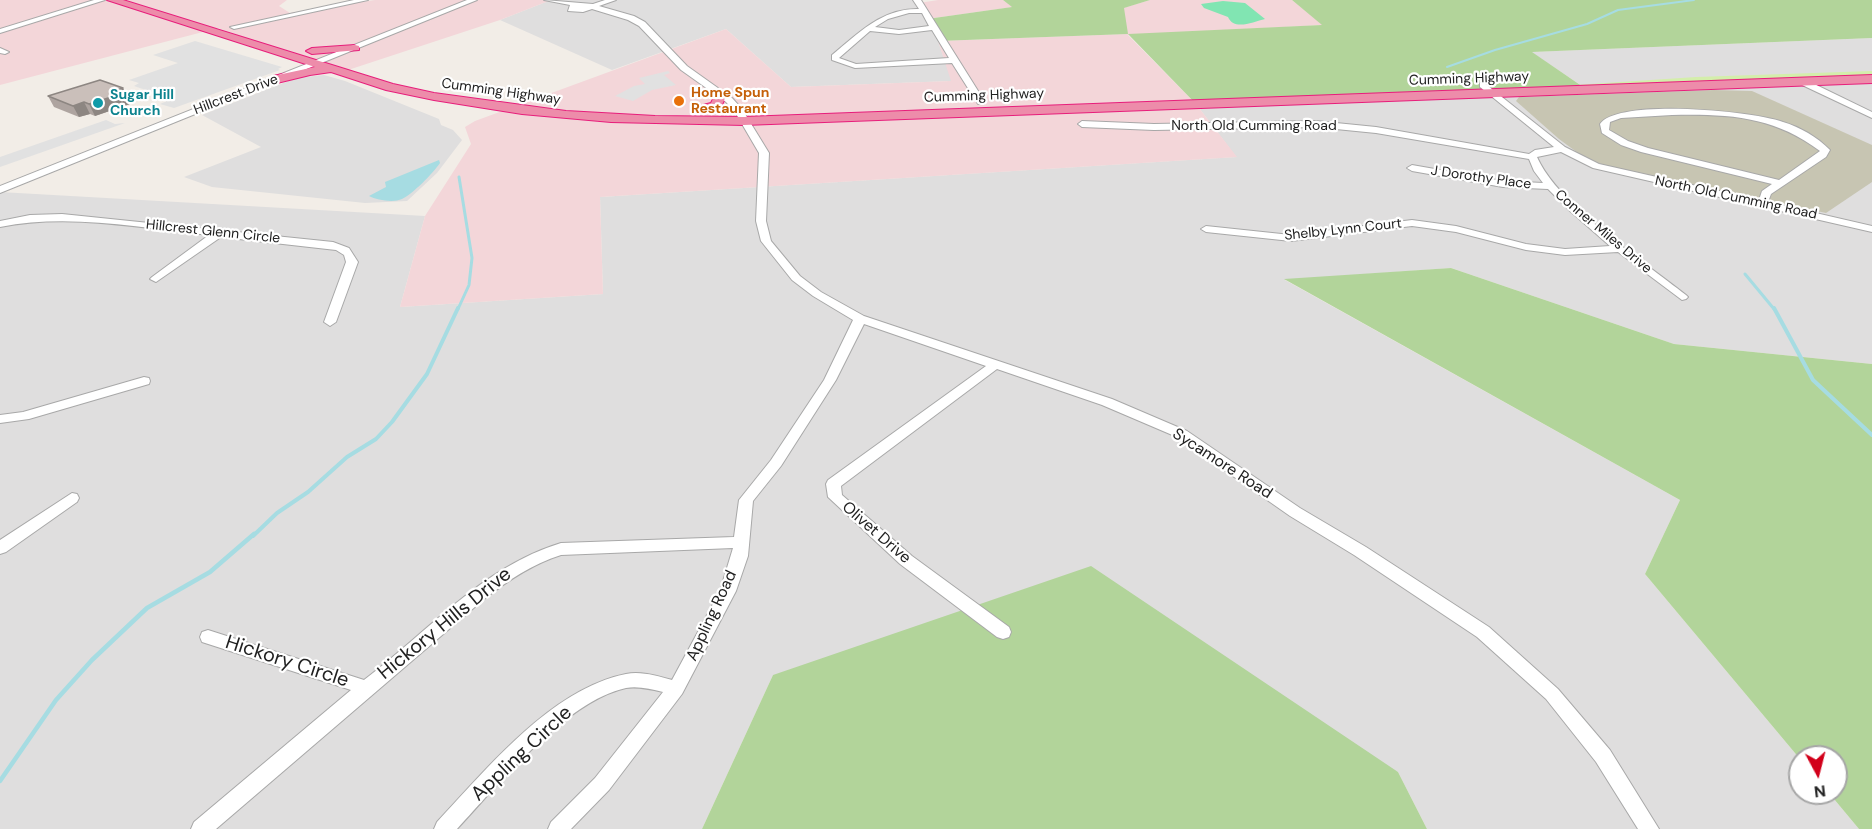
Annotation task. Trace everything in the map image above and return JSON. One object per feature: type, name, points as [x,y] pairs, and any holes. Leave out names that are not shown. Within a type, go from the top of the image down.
[{"type":"highway","name":"Cumming Highway","points":[[112,0],[337,71],[431,97],[500,108],[624,120],[742,116],[981,102],[1872,79]]},
{"type":"highway","name":"Cumming Highway","points":[[142,0],[413,82],[471,94],[579,106],[699,110],[788,119],[1488,89],[1872,69]]},
{"type":"highway","points":[[312,51],[354,48],[351,55],[352,63]]},
{"type":"highway","points":[[291,74],[298,62],[293,57]]},
{"type":"highway","points":[[277,79],[310,71],[337,71]]},
{"type":"highway","points":[[699,110],[716,106],[721,94]]},
{"type":"highway","points":[[754,133],[760,127],[788,119]]},
{"type":"street","points":[[0,31],[101,0]]},
{"type":"street","points":[[234,27],[364,0]]},
{"type":"street","name":"Hillcrest Drive","points":[[0,190],[473,0]]},
{"type":"street","points":[[548,0],[587,6]]},
{"type":"street","points":[[560,2],[571,8],[611,0]]},
{"type":"street","points":[[917,0],[981,102]]},
{"type":"street","name":"Sycamore Road","points":[[587,6],[632,18],[642,24],[684,68],[721,94],[742,116],[764,153],[761,221],[766,241],[796,278],[817,294],[860,320],[1107,402],[1182,434],[1296,512],[1483,632],[1552,694],[1603,756],[1649,829]]},
{"type":"street","points":[[924,12],[901,12],[884,16],[835,57],[836,60],[855,66],[955,60]]},
{"type":"street","points":[[870,29],[899,32],[923,31],[935,27]]},
{"type":"street","points":[[1803,82],[1870,113]]},
{"type":"street","name":"North Old Cumming Road","points":[[1488,89],[1562,149],[1614,172],[1763,203],[1872,229]]},
{"type":"street","points":[[1763,203],[1766,193],[1823,155],[1825,150],[1802,132],[1744,114],[1721,111],[1620,115],[1607,120],[1604,124],[1605,131],[1616,140],[1638,150],[1753,174],[1778,183]]},
{"type":"street","name":"North Old Cumming Road","points":[[1082,124],[1154,126],[1316,124],[1376,130],[1531,157]]},
{"type":"street","points":[[1531,157],[1538,152],[1562,149]]},
{"type":"street","name":"Conner Miles Drive","points":[[1531,157],[1549,186],[1621,249],[1683,297]]},
{"type":"street","name":"J Dorothy Place","points":[[1412,168],[1503,184],[1549,186]]},
{"type":"street","name":"Hillcrest Glenn Circle","points":[[0,224],[30,218],[62,217],[344,248],[352,262],[330,322]]},
{"type":"street","name":"Shelby Lynn Court","points":[[1206,229],[1291,238],[1412,223],[1456,229],[1526,247],[1565,252],[1621,249]]},
{"type":"street","points":[[156,279],[219,233]]},
{"type":"street","name":"Appling Road","points":[[558,829],[602,784],[676,688],[728,591],[740,556],[746,500],[776,463],[830,380],[860,320]]},
{"type":"street","name":"Olivet Drive","points":[[996,364],[833,484],[836,497],[906,560],[1003,632]]},
{"type":"street","points":[[0,419],[24,416],[144,381]]},
{"type":"street","points":[[0,548],[72,498]]},
{"type":"street","name":"Hickory Hills Drive","points":[[201,829],[496,580],[520,564],[540,554],[561,549],[740,542]]},
{"type":"street","name":"Hickory Circle","points":[[208,637],[366,688]]},
{"type":"street","name":"Appling Circle","points":[[444,829],[532,739],[586,695],[626,681],[653,682],[676,688]]},
{"type":"shaded area","points":[[0,0],[287,0],[279,6],[290,13],[375,0],[551,0],[500,20],[342,72],[218,28],[0,85]]},
{"type":"shaded area","points":[[551,0],[918,0],[938,41],[952,81],[791,87],[726,29],[612,70],[500,20]]},
{"type":"shaded area","points":[[938,0],[1003,0],[1013,7],[927,19],[919,3]]},
{"type":"shaded area","points":[[1150,0],[1292,0],[1323,25],[1128,35],[1196,104],[1237,157],[600,197],[603,294],[400,307],[425,216],[471,144],[465,127],[475,121],[726,29],[791,87],[951,81],[938,41],[1127,34],[1123,8]]},
{"type":"shaded area","points":[[1872,38],[1872,364],[1674,344],[1451,268],[1285,280],[1680,500],[1645,574],[1788,745],[1788,805],[1839,805],[1859,829],[1427,829],[1398,772],[773,675],[702,829],[0,829],[0,192],[425,216],[400,307],[603,294],[600,197],[1236,157],[1196,104],[1588,90],[1531,52]]},
{"type":"shaded area","points":[[195,41],[282,67],[278,69],[280,70],[174,108],[160,104],[172,99],[134,86],[139,83],[129,80],[178,63],[153,55]]},
{"type":"shaded area","points":[[668,71],[670,73],[664,75],[676,85],[652,90],[633,101],[615,96],[634,86],[645,84],[639,78]]},
{"type":"shaded area","points":[[324,75],[345,81],[439,119],[441,125],[453,130],[462,140],[437,173],[407,201],[365,203],[212,187],[184,177],[261,147],[202,115],[296,78]]},
{"type":"shaded area","points":[[1714,90],[1752,91],[1872,145],[1872,182],[1826,213],[1605,166],[1578,153],[1516,101],[1519,97]]},
{"type":"shaded area","points":[[106,120],[115,124],[125,123],[0,167],[0,157]]},
{"type":"green space","points":[[1003,0],[1150,0],[1124,8],[1128,34],[938,41],[927,19],[1012,7]]},
{"type":"green space","points":[[1292,0],[1872,0],[1872,38],[1532,52],[1589,91],[1196,104],[1128,34],[1322,25]]},
{"type":"green space","points":[[1223,1],[1245,3],[1265,19],[1239,25],[1228,17],[1204,8],[1201,4]]},
{"type":"green space","points":[[1872,71],[1872,76],[1515,89],[1696,77]]},
{"type":"green space","points":[[1451,268],[1674,344],[1872,364],[1872,829],[1859,829],[1839,805],[1848,805],[1848,745],[1788,745],[1645,574],[1680,500],[1284,279]]},
{"type":"green space","points":[[1091,566],[1398,772],[1427,829],[702,829],[773,675]]},
{"type":"water","points":[[439,160],[440,163],[428,178],[402,199],[394,201],[369,196],[386,187],[385,182]]},
{"type":"building","points":[[100,80],[123,88],[117,90],[124,93],[89,104],[84,102],[73,106],[48,96]]},
{"type":"waterway","points":[[1447,67],[1495,50],[1587,24],[1618,10],[1694,0]]},
{"type":"waterway","points":[[458,309],[469,285],[472,258],[459,177]]},
{"type":"waterway","points":[[1745,274],[1774,309]]},
{"type":"waterway","points":[[253,536],[277,513],[308,492],[347,457],[376,439],[392,422],[427,374],[458,308]]},
{"type":"waterway","points":[[1774,308],[1813,380],[1872,435]]},
{"type":"waterway","points":[[0,781],[56,700],[92,660],[147,608],[210,572],[254,534]]},
{"type":"place","name":"Home Spun Restaurant","points":[[679,101]]},
{"type":"place","name":"Sugar Hill Church","points":[[98,103]]}]
